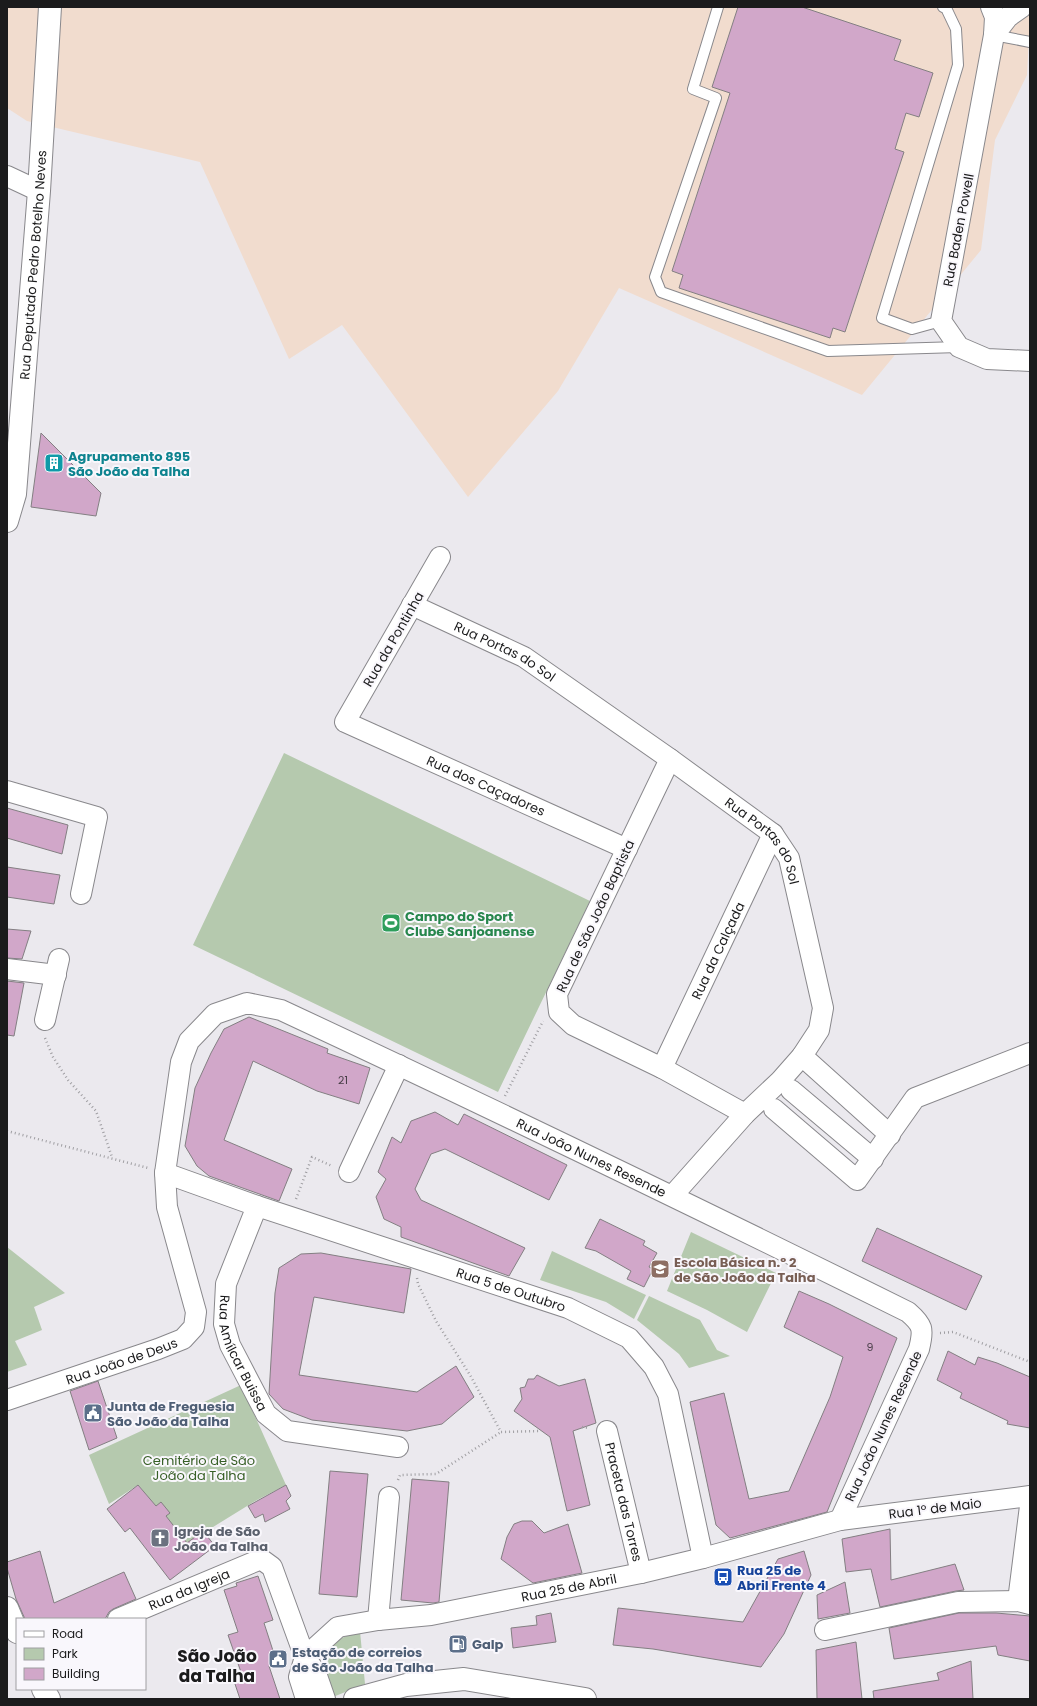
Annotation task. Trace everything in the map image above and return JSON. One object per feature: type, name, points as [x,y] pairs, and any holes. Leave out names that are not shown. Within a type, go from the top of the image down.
[{"type":"street","name":"Rua Deputado Pedro Botelho Neves","points":[[7,521],[15,494],[39,191],[50,7]]},
{"type":"street","name":"Rua Baden Powell","points":[[941,321],[994,35],[995,18],[991,7]]},
{"type":"street","name":"Rua Baden Powell","points":[[994,35],[1008,17],[1022,7]]},
{"type":"street","points":[[7,176],[39,191]]},
{"type":"street","points":[[941,321],[959,347],[987,360],[1030,362]]},
{"type":"street","name":"Rua da Pontinha","points":[[345,722],[440,557]]},
{"type":"street","name":"Rua Portas do Sol","points":[[412,605],[524,657],[670,759],[772,834],[789,858],[823,1008],[819,1030],[802,1056],[780,1081],[745,1114],[673,1195]]},
{"type":"street","name":"Rua dos Caçadores","points":[[345,722],[627,849]]},
{"type":"street","name":"Rua de São João Baptista","points":[[670,759],[557,994],[559,1012],[573,1025],[662,1068],[745,1114]]},
{"type":"street","points":[[7,791],[97,817],[81,894]]},
{"type":"street","name":"Rua da Calçada","points":[[662,1068],[772,834]]},
{"type":"street","points":[[7,969],[58,967],[45,1020]]},
{"type":"street","name":"Rua João Nunes Resende","points":[[165,1173],[181,1062],[189,1041],[215,1014],[247,1003],[281,1010],[498,1111],[673,1195],[908,1312],[920,1322],[923,1334],[919,1349],[840,1520]]},
{"type":"street","points":[[774,1109],[857,1180],[915,1098],[1030,1053]]},
{"type":"street","points":[[802,1056],[890,1135]]},
{"type":"street","points":[[349,1172],[399,1065]]},
{"type":"street","points":[[791,1090],[873,1159]]},
{"type":"street","name":"Rua 5 de Outubro","points":[[165,1173],[289,1217],[568,1308],[629,1338],[654,1367],[668,1394],[703,1558]]},
{"type":"street","name":"Rua João de Deus","points":[[7,1400],[183,1340],[194,1327],[196,1312],[167,1207],[165,1173]]},
{"type":"street","name":"Rua Amílcar Buissa","points":[[257,1206],[226,1284],[224,1324],[230,1345],[266,1414],[287,1430],[398,1447]]},
{"type":"street","name":"Praceta das Torres","points":[[607,1431],[640,1573]]},
{"type":"street","name":"Rua 1º de Maio","points":[[840,1520],[1030,1496]]},
{"type":"street","points":[[378,1620],[389,1498]]},
{"type":"street","points":[[825,1630],[958,1602],[1024,1603],[1030,1506]]},
{"type":"street","name":"Rua 25 de Abril","points":[[305,1657],[338,1627],[378,1620],[431,1615],[640,1573],[703,1558],[840,1520]]},
{"type":"street","name":"Rua da Igreja","points":[[121,1618],[266,1563],[305,1657],[316,1673],[325,1699]]},
{"type":"street","points":[[7,1608],[16,1630]]},
{"type":"street","points":[[305,1657],[299,1677],[306,1699]]},
{"type":"street","points":[[355,1699],[406,1685],[464,1680],[584,1699]]},
{"type":"street","points":[[44,1690],[49,1699]]},
{"type":"lane","points":[[718,7],[693,88],[716,98],[655,277],[661,292],[828,351],[959,347]]},
{"type":"lane","points":[[941,321],[912,329],[882,318],[958,65],[956,30],[946,8],[943,7]]},
{"type":"lane","points":[[994,35],[1030,42]]},
{"type":"path","points":[[498,1111],[557,994]]},
{"type":"path","points":[[45,1020],[44,1036],[53,1057],[68,1080],[96,1111],[112,1158]]},
{"type":"path","points":[[7,1131],[165,1173]]},
{"type":"path","points":[[289,1217],[312,1158]]},
{"type":"path","points":[[414,1258],[418,1284],[436,1322],[470,1375],[501,1432]]},
{"type":"path","points":[[923,1334],[953,1332],[1030,1362]]},
{"type":"path","points":[[389,1498],[400,1475],[436,1474],[501,1432],[541,1431]]},
{"type":"shaded area","points":[[7,7],[1030,7],[1030,17],[1027,75],[995,140],[981,250],[862,395],[619,288],[558,391],[468,497],[342,325],[289,359],[200,162],[27,121],[7,108]]},
{"type":"green space","name":"Campo do Sport Clube Sanjoanense","points":[[284,753],[590,901],[498,1092],[193,945]]},
{"type":"green space","points":[[691,1232],[776,1273],[747,1332],[707,1310],[667,1291]]},
{"type":"green space","points":[[7,1247],[65,1293],[34,1307],[42,1330],[15,1341],[27,1365],[7,1372]]},
{"type":"green space","points":[[552,1251],[646,1295],[634,1319],[606,1302],[540,1280]]},
{"type":"green space","points":[[649,1296],[700,1320],[717,1350],[730,1356],[689,1368],[679,1354],[637,1320]]},
{"type":"green space","name":"Cemitério de São João da Talha","points":[[241,1385],[286,1485],[257,1500],[187,1543],[138,1485],[109,1504],[89,1455]]},
{"type":"green space","points":[[360,1631],[365,1684],[333,1697],[327,1681],[325,1665],[326,1657],[334,1644],[344,1637]]},
{"type":"building","points":[[738,7],[802,7],[901,40],[894,60],[933,73],[919,117],[906,113],[895,149],[904,152],[845,332],[833,328],[830,338],[679,288],[683,275],[672,271],[730,93],[712,87]]},
{"type":"building","name":"Agrupamento 895 São João da Talha","points":[[41,433],[101,493],[96,516],[31,507]]},
{"type":"building","points":[[7,808],[68,825],[62,854],[7,838]]},
{"type":"building","points":[[7,867],[60,875],[54,904],[7,897]]},
{"type":"building","points":[[7,929],[31,931],[22,959],[7,958]]},
{"type":"building","points":[[7,981],[24,983],[14,1036],[7,1035]]},
{"type":"building","points":[[249,1017],[328,1049],[327,1053],[370,1068],[359,1104],[317,1091],[253,1061],[224,1140],[292,1169],[279,1201],[209,1176],[197,1166],[185,1146],[195,1088],[211,1053],[224,1029]]},
{"type":"building","points":[[435,1112],[458,1125],[464,1114],[567,1165],[549,1200],[445,1149],[431,1154],[415,1189],[421,1200],[525,1248],[509,1276],[401,1237],[401,1227],[384,1219],[376,1197],[386,1179],[378,1172],[392,1137],[401,1143],[411,1121]]},
{"type":"building","points":[[600,1219],[645,1241],[643,1245],[657,1253],[649,1267],[653,1269],[644,1287],[627,1279],[631,1271],[596,1251],[585,1248]]},
{"type":"building","points":[[877,1228],[982,1276],[966,1310],[862,1261]]},
{"type":"building","points":[[321,1253],[411,1269],[404,1313],[314,1297],[299,1375],[417,1392],[456,1366],[474,1397],[442,1424],[407,1431],[312,1420],[283,1409],[269,1394],[275,1293],[279,1268],[301,1254]]},
{"type":"building","points":[[799,1291],[829,1304],[897,1338],[827,1512],[730,1538],[716,1525],[690,1402],[724,1393],[749,1499],[789,1491],[830,1397],[843,1357],[784,1327]]},
{"type":"building","points":[[948,1351],[975,1365],[978,1357],[997,1363],[1030,1377],[1030,1428],[1007,1424],[1008,1421],[960,1398],[962,1393],[937,1380]]},
{"type":"building","points":[[537,1375],[559,1386],[585,1379],[596,1423],[573,1431],[590,1505],[567,1511],[550,1437],[514,1411],[522,1399],[520,1388],[525,1387],[528,1379],[534,1379]]},
{"type":"building","name":"Junta de Freguesia São João da Talha","points":[[98,1381],[117,1438],[89,1450],[70,1391]]},
{"type":"building","points":[[330,1471],[368,1474],[357,1597],[319,1594]]},
{"type":"building","points":[[412,1479],[449,1482],[439,1602],[433,1603],[401,1600]]},
{"type":"building","name":"Igreja de São João da Talha","points":[[138,1485],[156,1506],[161,1502],[170,1513],[166,1516],[187,1543],[203,1531],[215,1546],[170,1580],[130,1528],[125,1532],[107,1509]]},
{"type":"building","points":[[286,1485],[291,1496],[286,1501],[290,1509],[265,1522],[263,1514],[255,1518],[248,1506]]},
{"type":"building","points":[[522,1521],[532,1521],[544,1533],[568,1524],[582,1573],[533,1583],[501,1559],[507,1537],[514,1524]]},
{"type":"building","points":[[890,1529],[891,1580],[955,1564],[964,1590],[880,1607],[871,1569],[846,1572],[842,1539]]},
{"type":"building","points":[[40,1551],[54,1603],[124,1572],[136,1599],[113,1609],[106,1618],[25,1618],[16,1599],[7,1568],[7,1562]]},
{"type":"building","points":[[804,1551],[811,1575],[784,1634],[761,1667],[653,1649],[613,1645],[618,1608],[743,1622],[778,1559]]},
{"type":"building","points":[[258,1576],[273,1620],[264,1623],[277,1663],[269,1666],[280,1699],[240,1699],[233,1678],[242,1675],[228,1635],[238,1632],[224,1590],[237,1586],[236,1583]]},
{"type":"building","points":[[845,1582],[850,1613],[818,1619],[817,1595]]},
{"type":"building","points":[[551,1613],[556,1642],[513,1648],[511,1628],[537,1625],[536,1616]]},
{"type":"building","points":[[959,1613],[996,1613],[1030,1616],[1030,1661],[998,1655],[996,1646],[894,1659],[889,1628]]},
{"type":"building","points":[[856,1642],[862,1699],[817,1699],[816,1650]]},
{"type":"building","points":[[971,1661],[973,1699],[874,1699],[873,1691],[939,1680],[937,1673]]},
{"type":"place","name":"Agrupamento 895 São João da Talha","points":[[54,463]]},
{"type":"place","name":"Campo do Sport Clube Sanjoanense","points":[[391,923]]},
{"type":"place","name":"Escola Básica n.º 2 de São João da Talha","points":[[660,1269]]},
{"type":"place","name":"Junta de Freguesia São João da Talha","points":[[93,1413]]},
{"type":"place","name":"Igreja de São João da Talha","points":[[160,1538]]},
{"type":"place","name":"Rua 25 de Abril Frente 4","points":[[723,1577]]},
{"type":"place","name":"Galp","points":[[458,1644]]},
{"type":"place","name":"Estação de correios de São João da Talha","points":[[278,1659]]},
{"type":"district","name":"São João da Talha","points":[[217,1666]]}]
